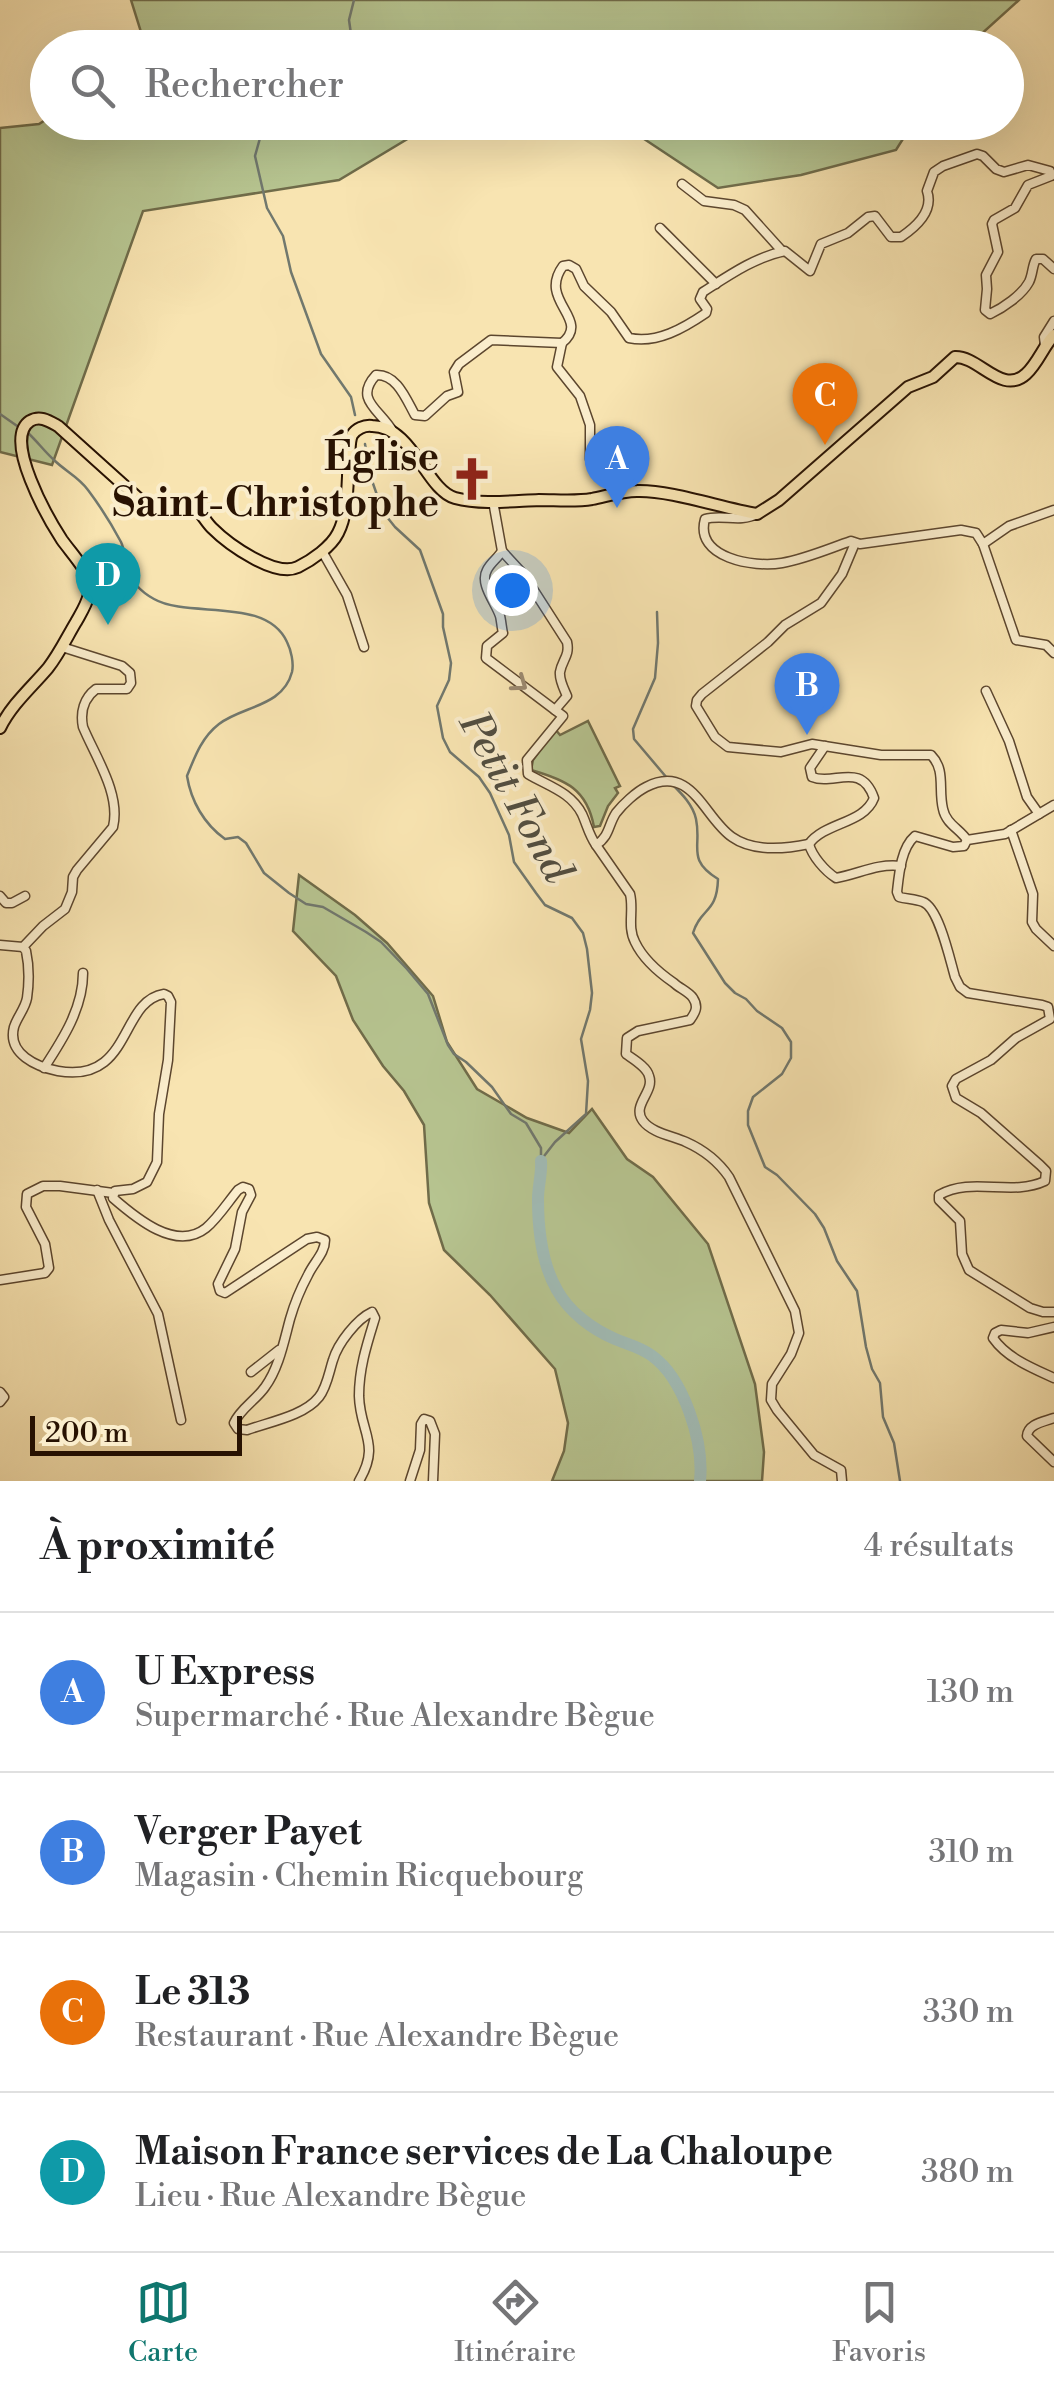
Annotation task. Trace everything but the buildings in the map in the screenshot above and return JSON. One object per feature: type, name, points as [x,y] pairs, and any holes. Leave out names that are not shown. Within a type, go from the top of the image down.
[{"type":"main road","points":[[0,728],[48,668],[88,598],[89,579],[59,535],[22,455],[20,436],[34,419],[45,419],[58,426],[148,507],[154,510],[178,503],[193,506],[224,539],[273,568],[294,569],[332,541],[342,524],[351,437],[360,428],[381,427],[396,436],[416,453],[438,486],[450,496],[493,501],[589,500],[644,491],[756,514],[779,500],[908,387],[933,377],[954,357],[965,358],[1002,380],[1011,381],[1026,374],[1054,336]]},
{"type":"street","points":[[682,184],[704,201],[745,210],[782,251],[810,272],[821,244],[848,233],[868,217],[875,216],[890,238],[901,237],[929,207],[927,191],[934,172],[943,166],[977,154],[1004,172],[1028,165],[1046,168],[1051,176],[1028,185],[1015,208],[992,224],[998,252],[986,275],[985,310],[990,314],[996,312],[1023,290],[1036,259],[1043,259],[1054,269]]},
{"type":"street","points":[[660,228],[716,284]]},
{"type":"street","points":[[396,436],[387,420],[370,404],[366,394],[369,382],[384,374],[393,380],[416,415],[425,416],[447,396],[458,392],[454,372],[459,364],[492,340],[562,343],[571,333],[571,323],[558,299],[556,286],[563,266],[576,269],[584,286],[611,312],[629,338],[639,340],[674,332],[706,313],[700,296],[743,267],[782,251]]},
{"type":"street","points":[[1045,346],[1044,337],[1054,321]]},
{"type":"street","points":[[562,343],[557,368],[580,396],[590,425],[590,459]]},
{"type":"street","points":[[493,501],[502,550],[485,577],[501,617],[502,632],[487,646],[486,658],[563,716],[528,760],[528,774],[572,800],[590,836],[630,894],[634,940],[647,960],[696,1004],[690,1020],[638,1031],[627,1038],[626,1054],[646,1070],[650,1080],[640,1115],[654,1129],[709,1155],[728,1178],[796,1310],[799,1324],[791,1354],[772,1384],[771,1400],[814,1455],[841,1470],[842,1481]]},
{"type":"street","points":[[983,544],[1004,529],[1054,510]]},
{"type":"street","points":[[756,514],[748,519],[705,519],[704,537],[718,553],[765,564],[794,561],[851,541],[860,544],[961,530],[976,533],[1016,640],[1046,645],[1054,653]]},
{"type":"street","points":[[855,543],[842,574],[820,602],[785,625],[702,694],[696,706],[715,737],[728,747],[772,752],[812,744],[880,755],[931,755],[940,771],[945,816],[967,840]]},
{"type":"street","points":[[322,550],[346,595],[364,647]]},
{"type":"street","points":[[502,550],[524,575],[566,642],[569,652],[560,676],[567,696],[555,710]]},
{"type":"street","points":[[23,947],[70,901],[73,877],[115,821],[114,802],[82,726],[82,713],[92,691],[127,689],[130,673],[122,666],[62,647]]},
{"type":"street","points":[[986,691],[1009,741],[1027,797],[1039,814]]},
{"type":"street","points":[[596,845],[608,834],[618,810],[649,785],[668,782],[686,786],[723,830],[742,843],[788,848],[809,844],[816,835],[864,812],[874,798],[867,783],[860,780],[840,776],[824,781],[812,777],[810,768],[825,746]]},
{"type":"street","points":[[967,840],[1011,830],[1054,805]]},
{"type":"street","points":[[1011,830],[1032,894],[1032,922],[1054,946]]},
{"type":"street","points":[[967,840],[964,846],[936,843],[923,836],[909,840],[897,892],[899,897],[921,900],[934,910],[960,987],[972,994],[1045,1006],[1052,1011],[1045,1023],[1016,1038],[991,1060],[956,1079],[952,1086],[956,1098],[981,1114],[1046,1172],[1045,1181],[1021,1188],[961,1187],[942,1192],[939,1200],[960,1221],[962,1254],[969,1270],[1030,1308],[1054,1312]]},
{"type":"street","points":[[809,844],[836,878],[868,868],[901,866]]},
{"type":"street","points":[[0,896],[6,903],[25,896]]},
{"type":"street","points":[[0,945],[23,947]]},
{"type":"street","points":[[0,1280],[45,1274],[50,1268],[45,1244],[26,1208],[27,1194],[42,1186],[113,1193],[147,1182],[158,1162],[160,1102],[168,1060],[171,1002],[164,994],[154,996],[141,1008],[117,1050],[103,1063],[72,1072],[44,1068],[22,1055],[14,1044],[14,1028],[27,998],[27,956],[23,947]]},
{"type":"street","points":[[44,1068],[81,998],[83,973]]},
{"type":"street","points":[[113,1193],[116,1201],[163,1233],[178,1237],[207,1227],[238,1190],[248,1189],[251,1195],[242,1212],[234,1249],[218,1284],[222,1292],[228,1293],[307,1239],[325,1240],[293,1310],[265,1388],[234,1423],[238,1429],[247,1430],[300,1410],[318,1398],[338,1348],[366,1313],[374,1312],[359,1387],[370,1451],[359,1481]]},
{"type":"street","points":[[98,1190],[158,1314],[181,1420]]},
{"type":"street","points":[[1054,1328],[1028,1332],[1001,1330],[993,1338],[1024,1364],[1054,1378]]},
{"type":"street","points":[[252,1372],[282,1347]]},
{"type":"street","points":[[0,1392],[4,1397],[0,1402]]},
{"type":"street","points":[[1054,1418],[1031,1426],[1027,1432],[1031,1441],[1054,1462]]},
{"type":"street","points":[[410,1481],[424,1419],[430,1421],[434,1434],[433,1481]]},
{"type":"green space","points":[[131,0],[1019,0],[986,30],[140,30]]},
{"type":"green space","points":[[30,125],[30,140],[406,140],[339,180],[143,211],[52,465],[0,452],[0,128]]},
{"type":"green space","points":[[646,140],[902,140],[896,150],[801,175],[718,188]]},
{"type":"green space","points":[[588,721],[620,786],[615,788],[618,793],[600,826],[594,827],[586,803],[573,788],[531,770],[533,760],[555,729],[560,735]]},
{"type":"green space","points":[[299,875],[387,943],[433,996],[447,1042],[477,1089],[527,1118],[569,1133],[592,1109],[627,1159],[653,1177],[708,1244],[755,1384],[764,1452],[762,1481],[552,1481],[564,1451],[568,1423],[555,1369],[444,1250],[429,1203],[424,1125],[353,1020],[336,976],[293,931]]},
{"type":"waterway","name":"Petit Fond","points":[[350,30],[354,0]]},
{"type":"waterway","name":"Petit Fond","points":[[259,140],[255,156],[267,208],[283,236],[291,272],[321,354],[351,397],[355,415]]},
{"type":"waterway","points":[[0,414],[20,428]]},
{"type":"waterway","points":[[27,432],[92,496],[121,542],[130,576],[145,593],[169,605],[245,613],[277,628],[287,642],[293,668],[287,684],[271,699],[219,724],[200,747],[187,776],[195,803],[225,839],[238,837],[246,843],[264,873],[289,893],[306,904],[323,907],[381,942],[428,994],[454,1054],[492,1087],[511,1114],[526,1123],[541,1148],[541,1161]]},
{"type":"waterway","name":"Petit Fond","points":[[365,444],[370,475],[383,512],[420,550],[443,614],[451,663],[449,680],[437,706],[443,738],[450,752],[479,777],[490,793],[509,835],[514,862],[545,905],[572,918],[583,933],[587,949],[592,993],[581,1039],[588,1081],[586,1114],[541,1160]]},
{"type":"waterway","points":[[657,612],[655,678],[633,729],[634,739],[667,778]]},
{"type":"waterway","points":[[672,784],[695,814],[699,859],[718,879],[715,899],[693,933],[725,983],[782,1028],[791,1042],[791,1058],[782,1074],[753,1097],[748,1125],[765,1167],[815,1214],[837,1261],[857,1291],[866,1347],[880,1383],[883,1417],[894,1443],[900,1481]]},
{"type":"waterway","points":[[541,1161],[539,1222],[552,1280],[568,1306],[582,1319],[606,1335],[647,1352],[663,1365],[682,1395],[695,1430],[700,1481]]},
{"type":"place","name":"Le 313","points":[[825,445]]},
{"type":"place","name":"Église Saint-Christophe","points":[[472,479]]},
{"type":"place","name":"U Express","points":[[617,508]]},
{"type":"place","name":"Maison France services de La Chaloupe","points":[[108,625]]},
{"type":"place","name":"Verger Payet","points":[[807,735]]}]
